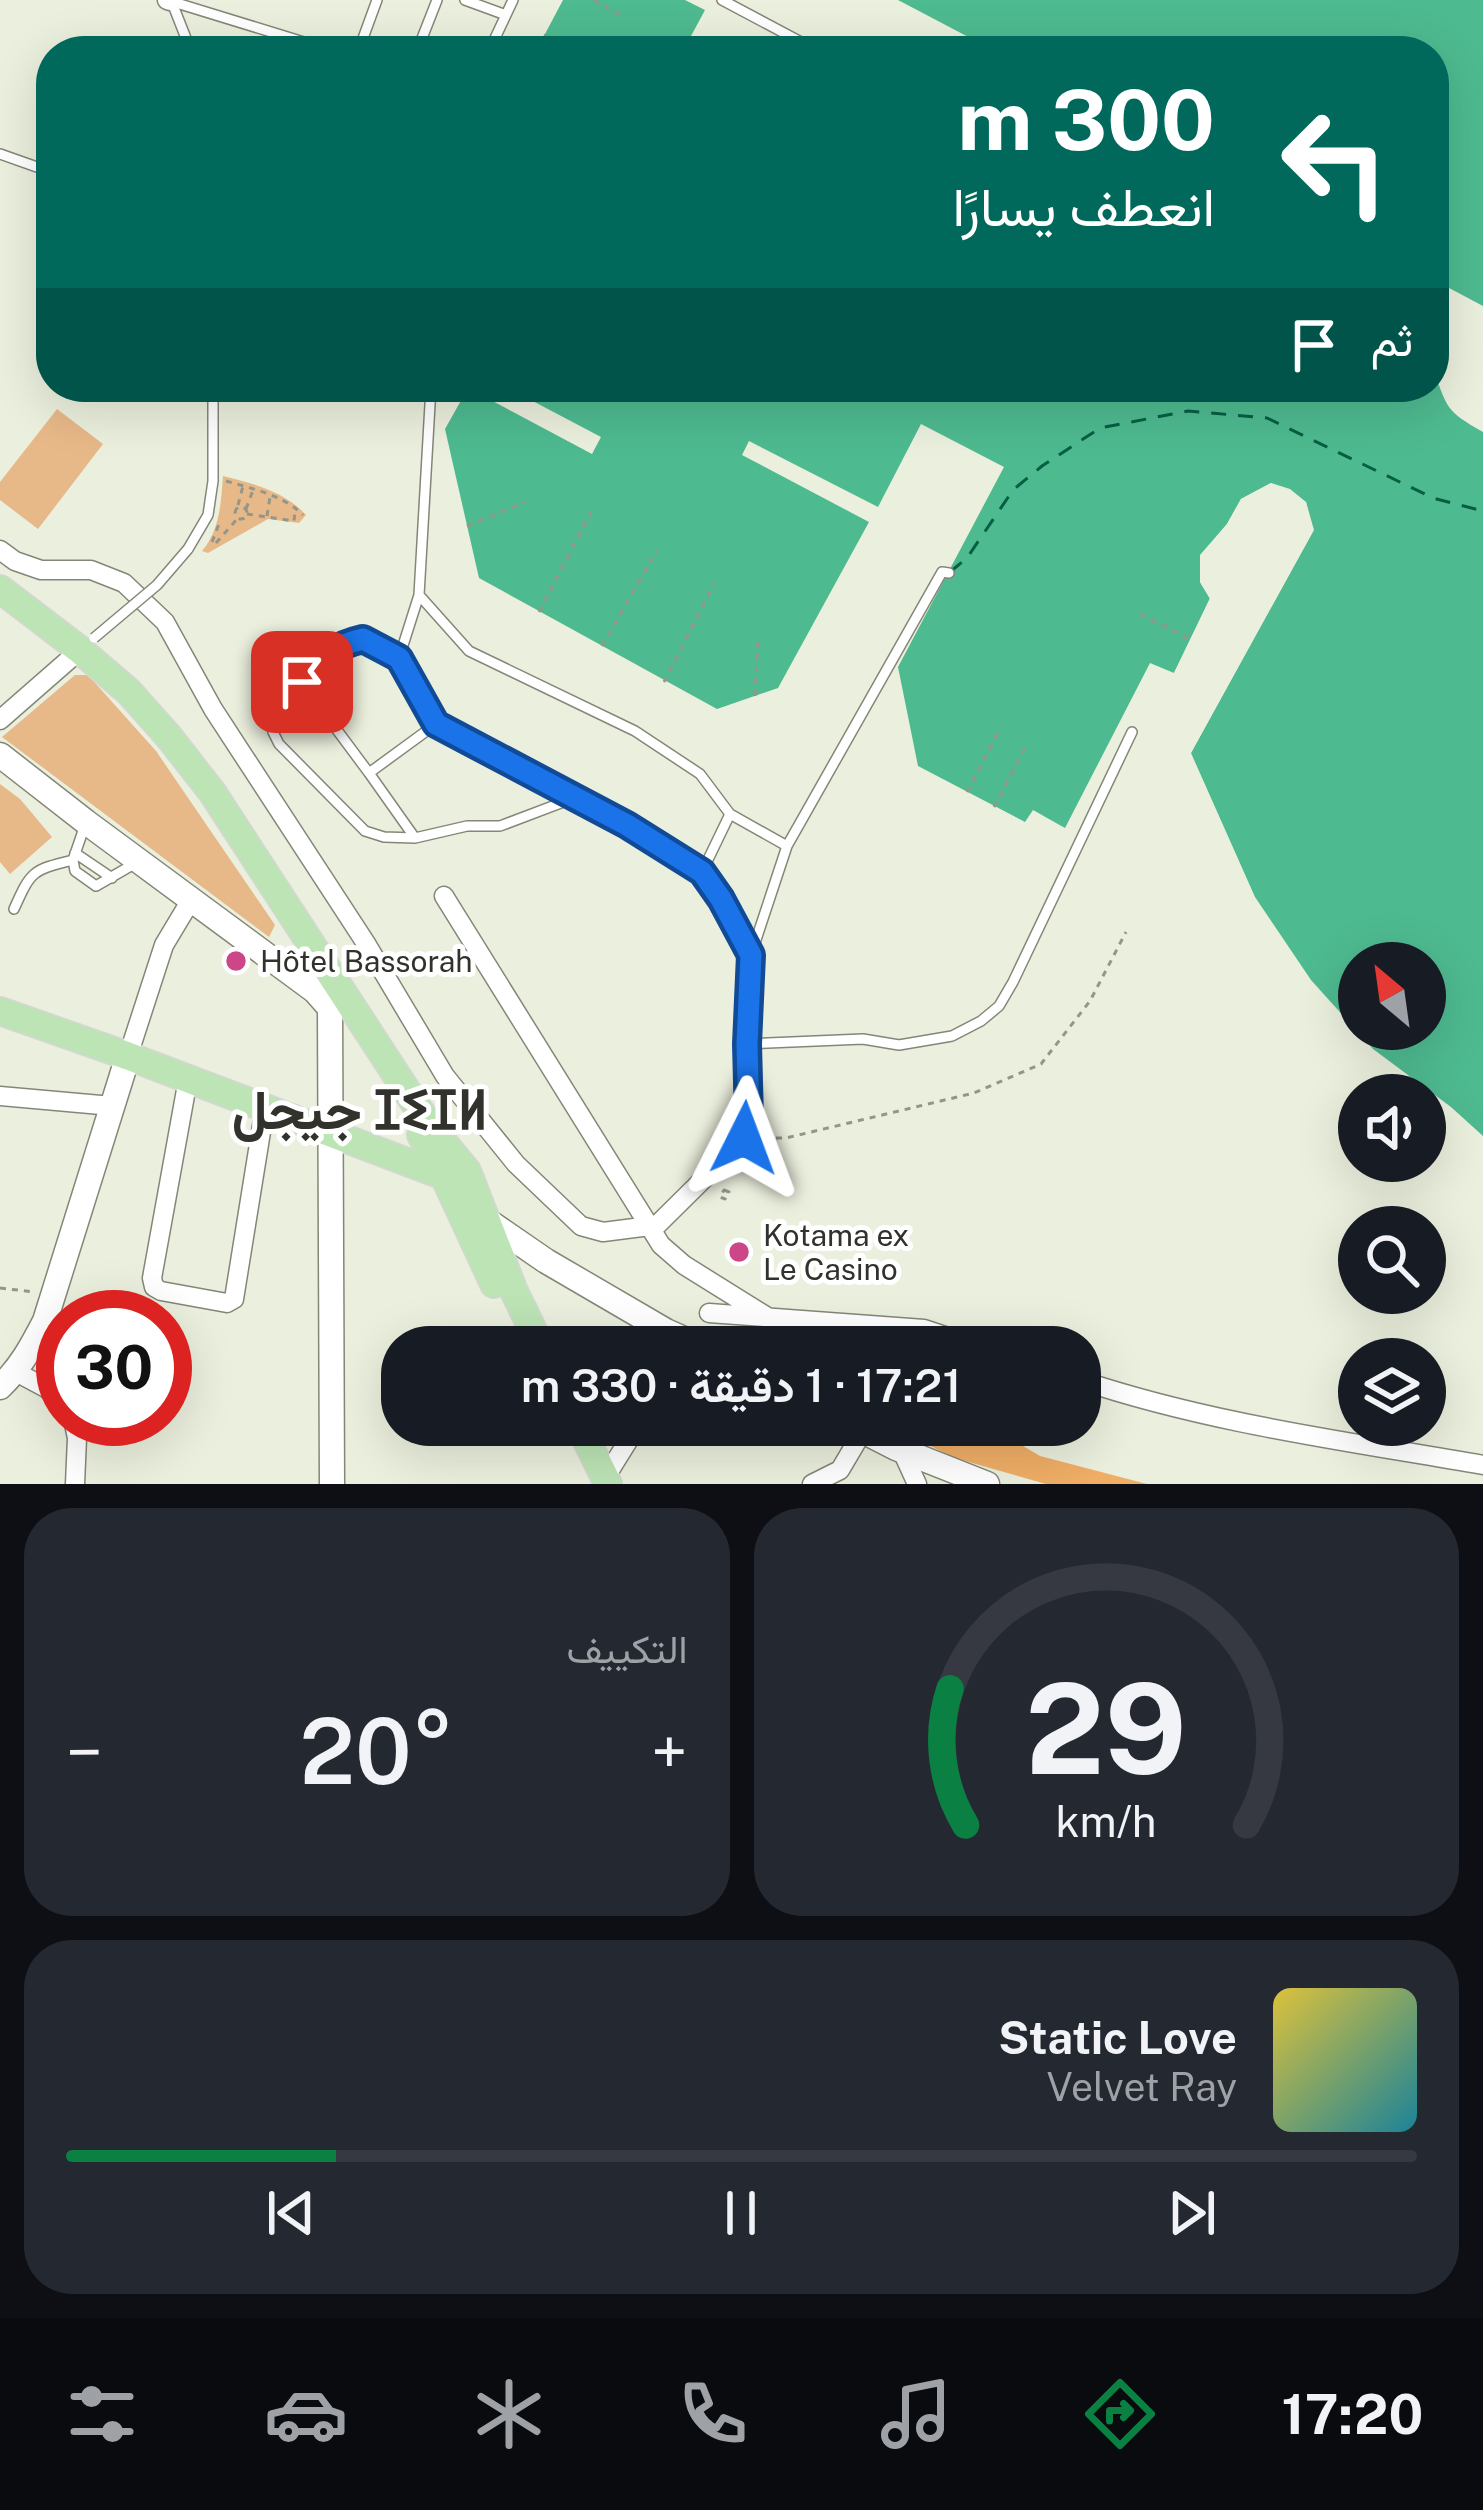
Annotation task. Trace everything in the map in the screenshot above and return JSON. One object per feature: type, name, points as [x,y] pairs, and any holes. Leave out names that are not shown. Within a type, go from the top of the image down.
[{"type":"main road","points":[[0,589],[87,644],[169,737],[212,792],[281,900],[337,1002],[331,1132],[332,1484]]},
{"type":"main road","points":[[0,755],[315,992],[337,1002]]},
{"type":"main road","points":[[281,900],[312,974],[429,1125],[442,1174],[514,1326]]},
{"type":"main road","points":[[259,950],[312,974]]},
{"type":"main road","points":[[0,1011],[442,1174],[547,1261]]},
{"type":"main road","points":[[54,1290],[128,1056]]},
{"type":"main road","points":[[442,1174],[487,1220],[658,1326]]},
{"type":"main road","points":[[487,1220],[532,1326]]},
{"type":"main road","points":[[513,1289],[513,1272],[520,1262],[530,1257],[547,1261]]},
{"type":"main road","points":[[8,1379],[36,1335]]},
{"type":"main road","points":[[576,1446],[601,1482]]},
{"type":"main road","points":[[587,1446],[601,1482]]},
{"type":"main road","points":[[895,1446],[987,1484]]},
{"type":"street","points":[[0,550],[41,570],[91,570],[124,583],[165,622],[213,709],[446,1076],[516,1164],[580,1226],[603,1232],[651,1228],[744,1138],[749,1120],[751,955]]},
{"type":"street","points":[[0,720],[87,644]]},
{"type":"street","points":[[444,896],[671,1256],[769,1318]]},
{"type":"street","points":[[128,1056],[164,945],[190,900]]},
{"type":"street","points":[[188,1078],[152,1278],[161,1291],[227,1303],[234,1298],[265,1107]]},
{"type":"street","points":[[0,1098],[112,1106]]},
{"type":"street","points":[[703,1326],[723,1291]]},
{"type":"street","points":[[709,1313],[882,1326]]},
{"type":"street","points":[[1101,1387],[1233,1423],[1483,1465]]},
{"type":"street","points":[[75,1484],[77,1446]]},
{"type":"street","points":[[601,1482],[624,1446]]},
{"type":"street","points":[[812,1484],[841,1470],[850,1446]]},
{"type":"street","points":[[901,1449],[917,1484]]},
{"type":"lane","points":[[170,0],[184,36]]},
{"type":"lane","points":[[170,0],[285,36]]},
{"type":"lane","points":[[364,36],[377,0]]},
{"type":"lane","points":[[423,36],[436,0]]},
{"type":"lane","points":[[465,0],[506,15]]},
{"type":"lane","points":[[496,36],[513,0]]},
{"type":"lane","points":[[722,0],[790,36]]},
{"type":"lane","points":[[0,154],[36,167]]},
{"type":"lane","points":[[87,644],[157,585],[188,549],[208,515],[213,402]]},
{"type":"lane","points":[[399,658],[419,596],[430,402]]},
{"type":"lane","points":[[751,955],[788,846],[942,572],[949,573]]},
{"type":"lane","points":[[419,596],[470,651],[635,730],[700,774],[730,814],[788,846]]},
{"type":"lane","points":[[575,797],[500,826],[467,826],[415,838],[384,837],[365,831],[279,744],[273,732],[311,666],[341,644],[363,639],[399,658],[436,724],[575,797],[627,825],[702,872],[751,955]]},
{"type":"lane","points":[[302,682],[415,838]]},
{"type":"lane","points":[[369,773],[436,724]]},
{"type":"lane","points":[[747,1044],[863,1039],[899,1045],[952,1036],[981,1021],[999,1006],[1013,982],[1132,732]]},
{"type":"lane","points":[[702,872],[730,814]]},
{"type":"lane","points":[[14,910],[29,877],[74,856],[86,822]]},
{"type":"lane","points":[[74,856],[112,878],[139,861]]},
{"type":"path","points":[[594,0],[626,18]]},
{"type":"path","points":[[213,477],[253,488],[303,515]]},
{"type":"path","points":[[238,518],[243,486]]},
{"type":"path","points":[[196,537],[217,544],[242,519],[253,488]]},
{"type":"path","points":[[267,516],[271,496]]},
{"type":"path","points":[[467,526],[525,502]]},
{"type":"path","points":[[224,510],[294,521],[296,508]]},
{"type":"path","points":[[539,612],[591,512]]},
{"type":"path","points":[[602,646],[657,550]]},
{"type":"path","points":[[664,682],[714,584]]},
{"type":"path","points":[[1139,614],[1190,639]]},
{"type":"path","points":[[755,696],[758,640]]},
{"type":"path","points":[[967,792],[1001,727]]},
{"type":"path","points":[[994,807],[1027,744]]},
{"type":"path","points":[[744,1138],[786,1138],[974,1093],[1041,1064],[1090,1001],[1126,932]]},
{"type":"path","points":[[0,1288],[36,1292]]},
{"type":"shaded area","points":[[563,0],[685,0],[705,10],[691,36],[544,36]]},
{"type":"shaded area","points":[[898,0],[1483,0],[1483,306],[1449,288],[1449,36],[966,36]]},
{"type":"shaded area","points":[[460,402],[494,402],[592,454],[601,437],[534,402],[1447,402],[1483,432],[1483,1136],[1446,1103],[1446,1074],[1407,1074],[1374,1050],[1446,1050],[1446,942],[1338,942],[1338,1010],[1311,980],[1255,897],[1191,753],[1313,531],[1306,502],[1271,483],[1241,499],[1200,555],[1200,582],[1210,598],[1174,673],[1150,663],[1065,828],[1033,810],[1025,822],[918,766],[898,667],[1004,467],[921,424],[878,507],[749,441],[742,455],[869,522],[778,688],[717,709],[479,578],[445,429]]},
{"type":"shaded area","points":[[57,409],[103,444],[38,529],[0,500],[0,482]]},
{"type":"shaded area","points":[[223,476],[279,494],[306,515],[299,523],[268,519],[208,553],[202,551],[216,525]]},
{"type":"shaded area","points":[[75,675],[88,675],[156,751],[275,925],[269,937],[2,737]]},
{"type":"shaded area","points":[[0,784],[20,799],[52,837],[10,874],[0,862]]},
{"type":"shaded area","points":[[931,1446],[1023,1446],[1040,1456],[1147,1484],[1046,1484],[955,1458]]},
{"type":"pier","points":[[1271,483],[1290,489],[1306,502],[1314,530],[1187,760],[1185,751],[1307,530],[1301,505],[1287,494],[1272,490],[1245,503],[1232,528],[1206,558],[1206,581],[1216,600],[1180,675],[1174,673],[1210,599],[1200,582],[1200,556],[1241,499]]},
{"type":"ferry route","points":[[950,572],[967,558],[1013,490],[1042,466],[1100,428],[1188,411],[1267,418],[1433,498],[1483,511]]},
{"type":"place","name":"Hôtel Bassorah","points":[[236,961]]},
{"type":"place","name":"Kotama ex Le Casino","points":[[739,1252]]},
{"type":"district","name":"جيجل ⵊⵉⵊⵍ","points":[[360,1109]]},
{"type":"route","points":[[302,682],[311,666],[341,644],[363,639],[399,658],[436,724],[627,825],[702,872],[751,955],[749,1120],[744,1138]]}]
